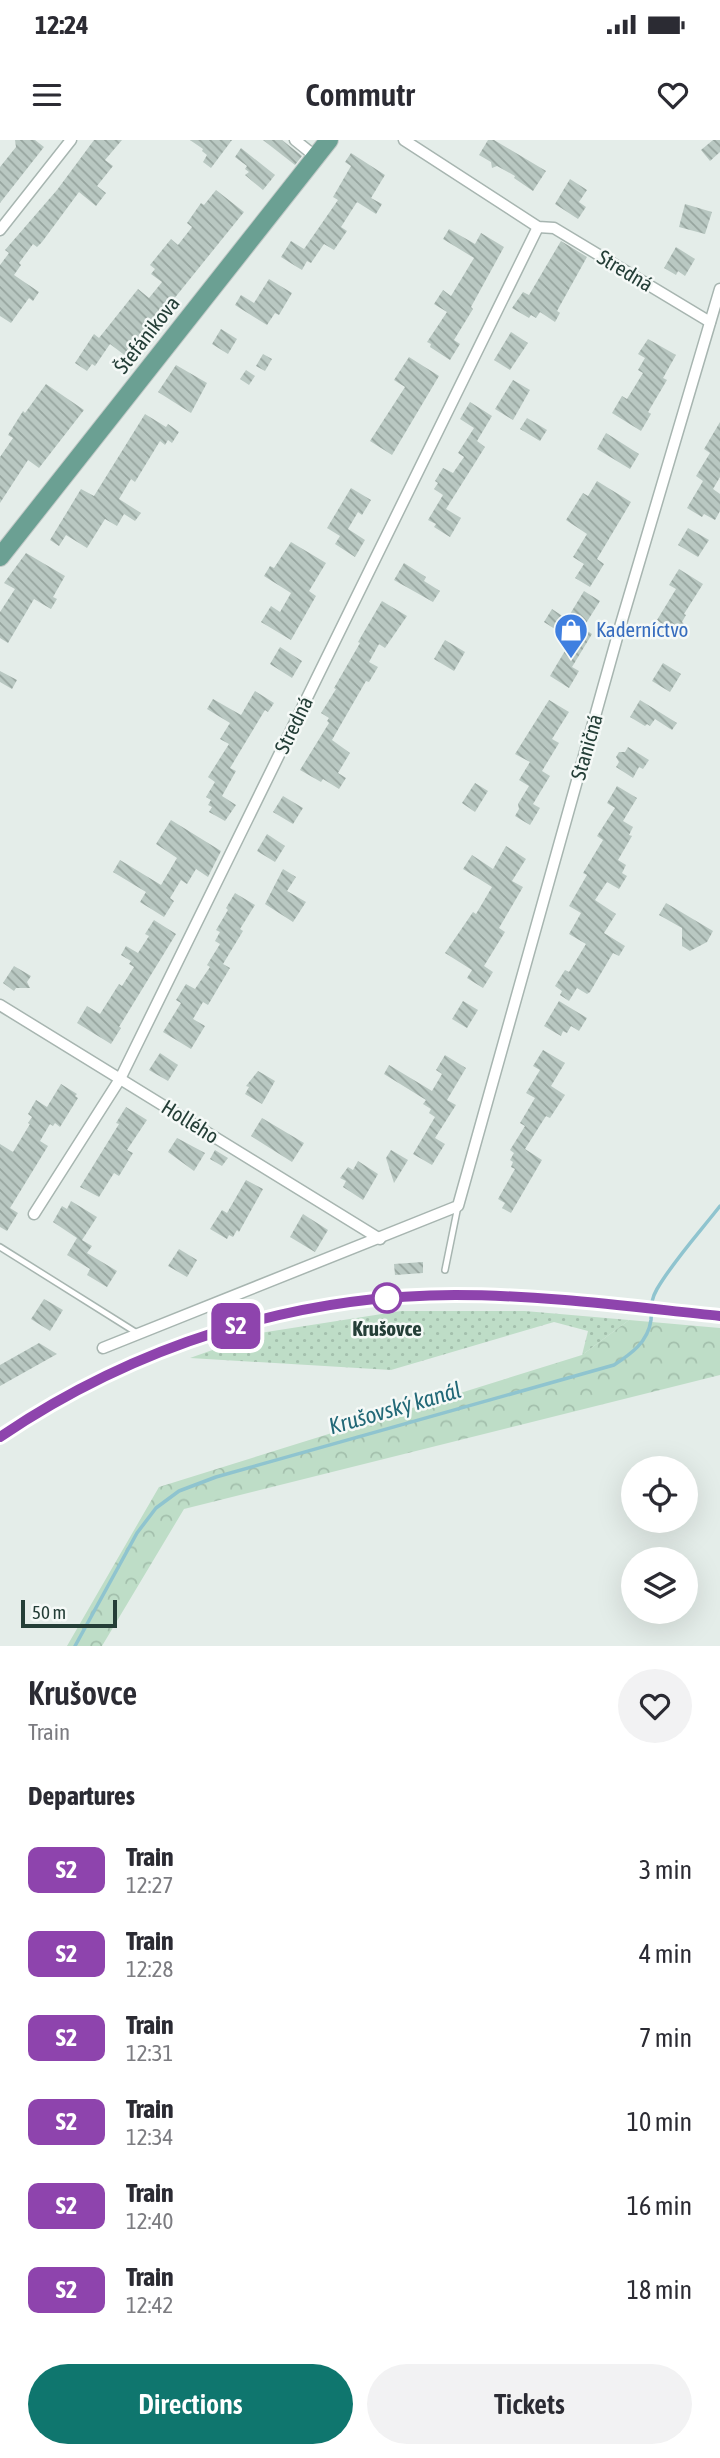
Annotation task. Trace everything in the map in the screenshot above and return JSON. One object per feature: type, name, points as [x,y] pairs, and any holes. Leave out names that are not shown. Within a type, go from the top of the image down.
[{"type":"main road","name":"Štefánikova","points":[[0,557],[330,140]]},
{"type":"street","points":[[0,230],[71,140]]},
{"type":"street","points":[[295,140],[316,157]]},
{"type":"street","name":"Stredná","points":[[404,140],[538,227],[554,228],[710,322]]},
{"type":"street","name":"Stredná","points":[[34,1214],[120,1079],[538,227]]},
{"type":"street","name":"Staničná","points":[[458,1206],[620,627],[720,289]]},
{"type":"street","name":"Hollého","points":[[0,1005],[380,1239]]},
{"type":"street","points":[[103,1348],[458,1206]]},
{"type":"lane","points":[[445,1270],[458,1206]]},
{"type":"lane","points":[[0,1247],[137,1333]]},
{"type":"green space","points":[[401,1311],[525,1311],[629,1320],[582,1355],[588,1331],[554,1322],[391,1370],[190,1358],[260,1333]]},
{"type":"green space","points":[[629,1320],[720,1328],[720,1375],[184,1509],[102,1646],[67,1646],[159,1487],[582,1355]]},
{"type":"building","points":[[15,140],[35,140],[44,147],[0,203],[0,167],[16,147]]},
{"type":"building","points":[[94,140],[122,140],[105,160],[113,166],[97,186],[106,193],[96,206],[79,192],[42,242],[37,247],[33,244],[19,263],[21,265],[14,275],[39,292],[33,301],[29,298],[11,323],[0,316],[0,265],[9,253],[5,250],[57,190]]},
{"type":"building","points":[[190,140],[232,140],[211,168],[203,162],[207,155],[203,149]]},
{"type":"building","points":[[263,140],[282,140],[302,156],[295,165]]},
{"type":"building","points":[[488,140],[494,140],[546,171],[533,191],[514,178],[515,176],[497,166],[492,168],[491,162],[479,155]]},
{"type":"building","points":[[713,140],[720,140],[720,152],[710,161],[701,150]]},
{"type":"building","points":[[241,148],[275,175],[263,190],[245,175],[249,172],[245,169],[247,166],[235,157]]},
{"type":"building","points":[[351,153],[385,175],[371,198],[382,204],[376,214],[357,202],[341,227],[347,231],[334,250],[324,244],[311,263],[307,261],[302,270],[281,257],[291,241],[304,249],[338,200],[333,197],[351,166],[345,162]]},
{"type":"building","points":[[570,179],[587,190],[579,202],[586,207],[578,219],[555,204]]},
{"type":"building","points":[[216,190],[244,212],[127,357],[110,344],[95,366],[92,364],[87,371],[75,363],[94,334],[99,338],[138,289],[149,298],[162,282],[151,274],[155,269],[150,265],[171,239],[178,245],[192,227],[187,223],[201,203],[204,205]]},
{"type":"building","points":[[685,204],[712,212],[705,234],[679,227]]},
{"type":"building","points":[[449,229],[475,244],[481,233],[504,247],[454,340],[460,344],[450,360],[427,342],[447,312],[434,304],[443,290],[451,296],[474,258],[443,239]]},
{"type":"building","points":[[561,241],[587,257],[557,311],[560,313],[555,322],[540,312],[536,318],[531,315],[529,318],[512,308],[523,292],[529,295]]},
{"type":"building","points":[[676,247],[695,259],[685,276],[678,271],[676,275],[664,268]]},
{"type":"building","points":[[269,279],[292,293],[279,315],[275,313],[267,325],[235,305],[241,295],[254,303]]},
{"type":"building","points":[[221,329],[237,339],[228,354],[212,344]]},
{"type":"building","points":[[511,332],[528,343],[510,370],[494,360]]},
{"type":"building","points":[[648,339],[676,355],[663,378],[667,380],[648,412],[651,414],[641,431],[612,413],[622,396],[627,399],[643,373],[638,370],[645,358],[638,354]]},
{"type":"building","points":[[263,354],[272,359],[265,371],[256,366]]},
{"type":"building","points":[[409,357],[439,376],[392,455],[370,441],[405,387],[394,380]]},
{"type":"building","points":[[176,365],[207,383],[191,413],[158,392]]},
{"type":"building","points":[[246,370],[255,376],[249,385],[240,379]]},
{"type":"building","points":[[513,380],[530,390],[513,420],[495,409]]},
{"type":"building","points":[[46,384],[84,410],[39,468],[28,460],[0,503],[0,457],[13,438],[8,435],[23,411],[25,413]]},
{"type":"building","points":[[470,402],[492,416],[477,441],[485,447],[446,509],[461,518],[450,537],[428,520],[443,495],[434,489],[438,483],[435,481],[443,468],[453,473],[464,457],[458,453],[474,428],[460,419]]},
{"type":"building","points":[[145,414],[179,432],[172,443],[168,440],[165,445],[160,441],[135,482],[131,479],[119,499],[141,513],[135,521],[124,514],[117,526],[105,519],[87,548],[66,535],[59,546],[50,540],[81,489],[94,496]]},
{"type":"building","points":[[527,418],[547,430],[540,441],[520,429]]},
{"type":"building","points":[[720,422],[720,477],[713,489],[720,494],[720,511],[715,520],[704,514],[702,517],[687,508],[703,481],[696,476],[710,453],[704,449]]},
{"type":"building","points":[[606,433],[639,454],[630,469],[597,449]]},
{"type":"building","points":[[597,481],[631,502],[597,559],[604,564],[590,587],[575,578],[584,564],[573,557],[587,534],[566,520],[583,493],[588,496]]},
{"type":"building","points":[[351,488],[371,500],[362,515],[358,512],[348,529],[365,540],[355,557],[335,544],[340,536],[327,528]]},
{"type":"building","points":[[688,528],[709,540],[698,557],[678,545]]},
{"type":"building","points":[[291,542],[326,563],[309,591],[316,596],[291,640],[261,622],[271,606],[280,612],[291,593],[264,576],[270,566],[274,568]]},
{"type":"building","points":[[26,553],[65,576],[53,597],[57,599],[51,609],[34,599],[8,643],[0,638],[0,612],[15,589],[4,583]]},
{"type":"building","points":[[404,563],[426,577],[424,581],[440,591],[433,602],[394,580]]},
{"type":"building","points":[[679,569],[703,584],[684,614],[684,624],[677,636],[663,628],[665,626],[657,620],[676,589],[669,585]]},
{"type":"building","points":[[584,591],[600,601],[583,628],[592,634],[572,667],[579,671],[569,688],[550,676],[569,644],[566,642],[569,638],[544,622],[552,609],[567,619]]},
{"type":"building","points":[[382,601],[407,616],[385,648],[379,644],[369,662],[378,667],[369,682],[366,681],[332,740],[350,753],[338,773],[346,778],[339,789],[300,770],[329,723],[329,718],[321,713]]},
{"type":"building","points":[[445,640],[465,652],[454,671],[434,659]]},
{"type":"building","points":[[280,647],[302,661],[292,678],[270,664]]},
{"type":"building","points":[[663,663],[681,674],[670,692],[652,681]]},
{"type":"building","points":[[0,671],[17,680],[12,689],[0,682]]},
{"type":"building","points":[[255,691],[274,703],[268,712],[265,710],[230,768],[236,771],[222,796],[236,805],[225,821],[209,812],[212,807],[208,805],[211,800],[206,797],[215,782],[208,777],[229,744],[220,739],[230,723],[207,709],[213,699],[241,715]]},
{"type":"building","points":[[549,700],[569,712],[552,739],[559,743],[542,771],[550,776],[533,804],[540,808],[530,825],[515,816],[519,809],[518,804],[529,786],[519,780],[530,762],[515,754]]},
{"type":"building","points":[[640,700],[677,723],[672,730],[655,719],[650,726],[645,726],[630,717]]},
{"type":"building","points":[[628,747],[649,760],[643,769],[639,767],[633,778],[616,767],[619,752],[625,752]]},
{"type":"building","points":[[475,783],[488,791],[475,812],[462,803]]},
{"type":"building","points":[[617,786],[637,798],[623,821],[633,827],[629,835],[632,836],[618,860],[626,865],[622,873],[627,876],[619,889],[607,882],[595,900],[616,914],[604,933],[625,946],[619,956],[613,953],[590,992],[587,994],[577,988],[569,1001],[560,995],[562,991],[555,986],[565,970],[569,972],[586,944],[569,934],[581,913],[569,906],[587,875],[583,873],[603,840],[597,836],[615,808],[607,803]]},
{"type":"building","points":[[283,796],[303,808],[293,824],[273,812]]},
{"type":"building","points":[[171,820],[221,851],[208,877],[196,869],[187,884],[181,880],[170,898],[174,901],[164,917],[140,902],[146,892],[113,872],[120,860],[161,885],[177,858],[156,844]]},
{"type":"building","points":[[267,834],[285,846],[275,862],[257,851]]},
{"type":"building","points":[[506,846],[526,859],[512,881],[523,887],[499,928],[505,932],[484,966],[493,972],[483,988],[467,978],[472,970],[445,953],[473,912],[476,914],[492,887],[463,869],[472,855],[493,869]]},
{"type":"building","points":[[283,869],[296,877],[287,891],[306,902],[293,922],[265,904]]},
{"type":"building","points":[[235,893],[255,905],[223,964],[230,968],[208,1005],[203,1002],[193,1019],[205,1026],[191,1049],[163,1032],[181,1003],[176,1000],[186,984],[195,989],[210,967],[207,965],[220,944],[215,941],[220,932],[216,930]]},
{"type":"building","points":[[666,903],[713,931],[707,942],[690,951],[682,946],[682,928],[659,915]]},
{"type":"building","points":[[154,920],[176,934],[111,1044],[77,1023],[87,1006],[100,1014],[119,984],[122,986],[134,967],[129,964],[131,961],[121,955],[126,946],[138,953],[149,936],[145,934]]},
{"type":"building","points":[[14,966],[31,976],[27,982],[30,988],[16,988],[14,991],[3,983]]},
{"type":"building","points":[[463,1001],[478,1010],[467,1028],[452,1019]]},
{"type":"building","points":[[559,1001],[587,1018],[579,1031],[571,1026],[567,1033],[563,1031],[561,1036],[544,1026]]},
{"type":"building","points":[[543,1050],[565,1063],[551,1086],[565,1095],[550,1118],[546,1116],[525,1149],[542,1160],[511,1213],[502,1208],[505,1203],[498,1199],[515,1169],[511,1167],[513,1162],[510,1160],[514,1153],[510,1150],[525,1126],[520,1123],[535,1098],[526,1093],[540,1070],[533,1066]]},
{"type":"building","points":[[160,1053],[178,1065],[168,1081],[149,1070]]},
{"type":"building","points":[[445,1055],[466,1068],[447,1100],[456,1105],[435,1138],[445,1144],[432,1165],[413,1154],[435,1117],[429,1113],[431,1109],[423,1104],[426,1100],[384,1074],[389,1065],[432,1091],[442,1074],[436,1070]]},
{"type":"building","points":[[258,1071],[275,1081],[262,1104],[245,1094],[249,1087],[246,1086]]},
{"type":"building","points":[[61,1084],[77,1094],[75,1096],[78,1098],[60,1127],[55,1123],[53,1126],[50,1124],[40,1141],[48,1146],[10,1208],[18,1213],[7,1231],[0,1227],[0,1144],[13,1152],[30,1124],[28,1123],[32,1117],[28,1114],[36,1100],[47,1107]]},
{"type":"building","points":[[126,1107],[147,1120],[127,1150],[133,1153],[119,1176],[114,1173],[99,1197],[80,1187],[119,1124],[116,1123]]},
{"type":"building","points":[[262,1118],[304,1143],[292,1162],[251,1136]]},
{"type":"building","points":[[177,1138],[205,1153],[194,1171],[168,1152]]},
{"type":"building","points":[[215,1150],[228,1158],[222,1166],[210,1159]]},
{"type":"building","points":[[391,1150],[408,1160],[394,1183],[386,1158]]},
{"type":"building","points":[[358,1161],[378,1174],[363,1200],[343,1187],[346,1181],[340,1178],[348,1167],[353,1170]]},
{"type":"building","points":[[246,1180],[263,1189],[239,1232],[237,1230],[233,1237],[229,1235],[227,1239],[210,1229],[222,1210],[227,1213]]},
{"type":"building","points":[[71,1201],[97,1217],[82,1240],[92,1246],[87,1253],[117,1271],[107,1287],[87,1275],[90,1269],[67,1255],[77,1238],[53,1222],[62,1206],[67,1209]]},
{"type":"building","points":[[303,1214],[328,1230],[315,1252],[290,1237]]},
{"type":"building","points":[[179,1249],[197,1260],[187,1277],[168,1266]]},
{"type":"building","points":[[423,1262],[423,1273],[395,1275],[394,1264]]},
{"type":"building","points":[[44,1299],[63,1310],[50,1331],[31,1319]]},
{"type":"building","points":[[39,1343],[57,1354],[0,1386],[0,1365]]},
{"type":"waterway","name":"Krušovský kanál","points":[[75,1646],[137,1533],[156,1508],[179,1491],[216,1477],[614,1365],[620,1361],[638,1347],[646,1335],[651,1320],[653,1297],[664,1278],[720,1206]]},
{"type":"railway","points":[[0,1437],[51,1405],[160,1353],[217,1332],[275,1316],[334,1305],[394,1297],[455,1295],[588,1302],[720,1316]]},
{"type":"train","name":"S2","points":[[0,1437],[49,1406],[145,1358],[246,1323],[326,1306],[365,1300],[477,1295],[720,1316]]},
{"type":"place","name":"Kaderníctvo","points":[[571,660]]},
{"type":"place","name":"Krušovce","points":[[387,1298]]}]
